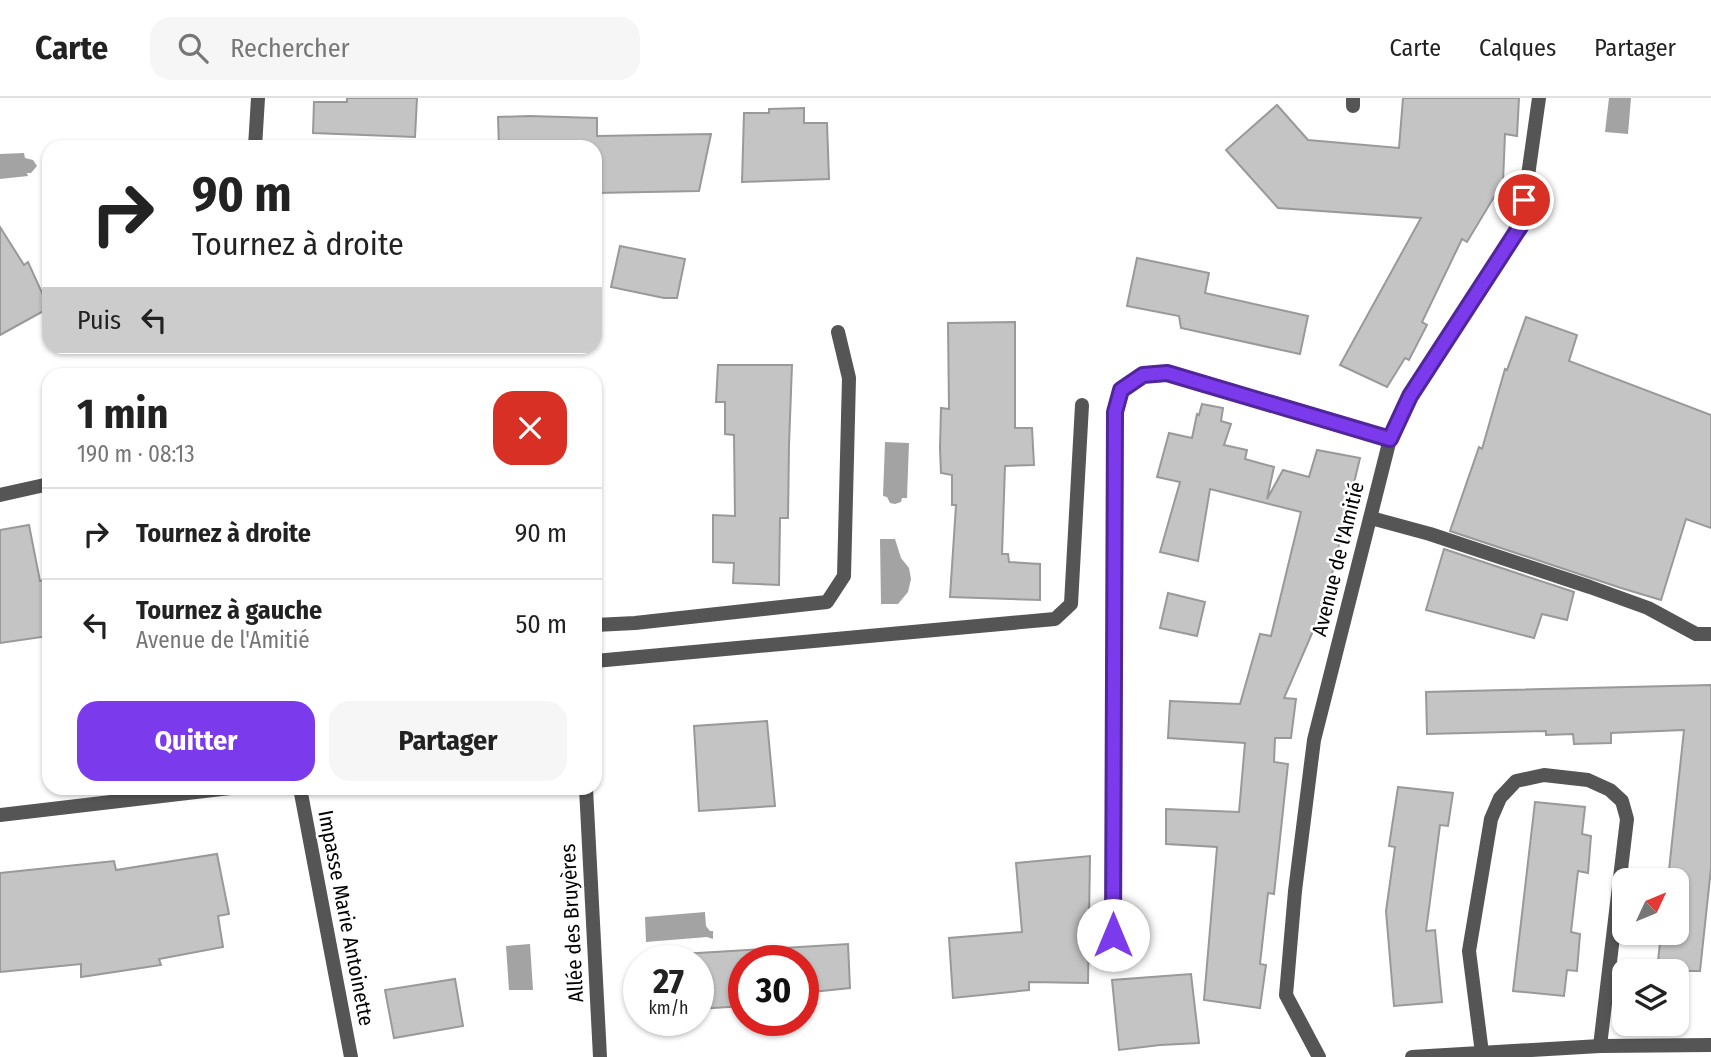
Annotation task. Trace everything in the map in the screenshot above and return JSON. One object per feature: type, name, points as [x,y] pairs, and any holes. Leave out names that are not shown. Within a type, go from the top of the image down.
[{"type":"street","points":[[255,140],[258,98]]},
{"type":"street","name":"Avenue de l'Amitié","points":[[1319,1057],[1286,995],[1294,891],[1314,740],[1390,439],[1410,396],[1521,225],[1539,98]]},
{"type":"street","points":[[602,625],[827,602],[844,576],[849,378],[838,332]]},
{"type":"street","points":[[1113,935],[1115,412],[1121,390],[1143,375],[1167,373],[1390,439]]},
{"type":"street","points":[[602,660],[1055,619],[1071,604],[1083,405]]},
{"type":"street","points":[[0,495],[42,486]]},
{"type":"street","points":[[1371,518],[1430,534],[1590,587],[1648,608],[1696,634],[1711,634]]},
{"type":"street","points":[[1482,1053],[1469,951],[1491,819],[1500,798],[1516,781],[1544,775],[1588,780],[1610,790],[1622,801],[1627,819],[1600,1045]]},
{"type":"street","points":[[0,815],[170,795]]},
{"type":"street","name":"Impasse Marie Antoinette","points":[[301,795],[351,1057]]},
{"type":"street","name":"Allée des Bruyères","points":[[586,795],[600,1057]]},
{"type":"street","points":[[1412,1057],[1600,1045],[1711,1045]]},
{"type":"shaded area","points":[[1609,98],[1631,98],[1628,134],[1605,132]]},
{"type":"shaded area","points":[[24,153],[25,158],[33,160],[37,166],[31,173],[27,173],[28,176],[0,179],[0,154]]},
{"type":"shaded area","points":[[885,442],[909,443],[907,498],[902,498],[901,502],[895,504],[883,496]]},
{"type":"shaded area","points":[[880,539],[895,539],[901,558],[909,568],[911,579],[908,592],[898,604],[881,604]]},
{"type":"shaded area","points":[[705,912],[706,926],[713,931],[713,939],[707,937],[646,942],[645,917]]},
{"type":"shaded area","points":[[530,944],[533,990],[509,990],[506,946]]},
{"type":"building","points":[[347,98],[417,98],[415,137],[313,133],[314,102],[347,102]]},
{"type":"building","points":[[1403,98],[1519,98],[1517,136],[1505,134],[1503,182],[1467,242],[1462,239],[1422,322],[1427,325],[1409,360],[1405,358],[1387,387],[1340,365],[1421,218],[1278,208],[1226,150],[1277,105],[1308,140],[1399,148]]},
{"type":"building","points":[[804,108],[804,123],[827,123],[829,179],[742,182],[744,113]]},
{"type":"building","points":[[498,117],[597,118],[597,136],[711,134],[699,191],[602,193],[602,140],[499,140]]},
{"type":"building","points":[[0,227],[24,265],[28,262],[42,293],[42,312],[0,335]]},
{"type":"building","points":[[620,246],[685,259],[677,298],[664,298],[611,287]]},
{"type":"building","points":[[1137,258],[1209,273],[1205,293],[1308,316],[1300,354],[1181,328],[1179,316],[1127,306]]},
{"type":"building","points":[[1526,317],[1577,335],[1569,361],[1711,415],[1711,528],[1686,519],[1661,600],[1450,531],[1479,447],[1482,449],[1505,369],[1507,370]]},
{"type":"building","points":[[1015,322],[1015,428],[1032,428],[1034,465],[1005,466],[1002,554],[1008,554],[1009,562],[1040,564],[1040,600],[950,597],[956,505],[952,505],[952,475],[941,473],[940,449],[941,408],[949,409],[948,323]]},
{"type":"building","points":[[718,365],[792,365],[788,518],[780,518],[779,585],[733,583],[734,563],[713,562],[713,515],[735,516],[734,435],[725,434],[725,402],[716,402]]},
{"type":"building","points":[[1202,404],[1223,408],[1221,421],[1231,424],[1224,445],[1247,450],[1245,459],[1274,467],[1267,499],[1283,470],[1309,477],[1317,450],[1360,458],[1318,632],[1313,631],[1284,698],[1296,699],[1291,738],[1275,738],[1274,762],[1288,764],[1274,894],[1268,893],[1260,964],[1266,965],[1260,1008],[1204,1000],[1217,847],[1166,844],[1166,809],[1239,812],[1245,743],[1168,738],[1170,701],[1240,704],[1260,634],[1271,636],[1301,512],[1210,489],[1198,561],[1160,552],[1180,482],[1157,477],[1169,433],[1192,438]]},
{"type":"building","points":[[29,525],[42,581],[42,637],[0,643],[0,530]]},
{"type":"building","points":[[1444,549],[1574,592],[1567,620],[1542,614],[1534,638],[1426,610]]},
{"type":"building","points":[[1168,593],[1205,602],[1197,636],[1160,628]]},
{"type":"building","points":[[1711,685],[1711,868],[1700,971],[1689,971],[1689,959],[1658,959],[1660,945],[1689,945],[1689,868],[1669,868],[1684,730],[1611,733],[1611,743],[1574,744],[1573,734],[1546,735],[1546,731],[1427,734],[1426,692]]},
{"type":"building","points":[[767,721],[775,806],[699,811],[694,726]]},
{"type":"building","points":[[1398,787],[1453,793],[1448,826],[1440,825],[1426,931],[1435,930],[1442,1002],[1394,1006],[1386,911],[1395,847],[1389,846]]},
{"type":"building","points":[[1535,802],[1585,807],[1582,834],[1591,836],[1588,873],[1578,871],[1571,932],[1580,934],[1577,971],[1567,970],[1564,996],[1513,991]]},
{"type":"building","points":[[217,854],[229,914],[218,916],[223,947],[159,959],[161,965],[81,977],[81,964],[0,972],[0,873],[114,861],[116,870]]},
{"type":"building","points":[[1090,856],[1088,983],[1029,982],[1029,990],[953,998],[949,938],[1022,932],[1016,863]]},
{"type":"building","points":[[848,944],[850,988],[819,991],[819,946]]},
{"type":"building","points":[[728,951],[728,1007],[714,1008],[714,952]]},
{"type":"building","points":[[1191,974],[1199,1043],[1119,1050],[1112,980]]},
{"type":"building","points":[[455,979],[463,1026],[394,1038],[385,990]]},
{"type":"route","points":[[1113,935],[1115,412],[1121,390],[1143,375],[1167,373],[1390,439],[1410,396],[1521,225],[1524,200]]}]
